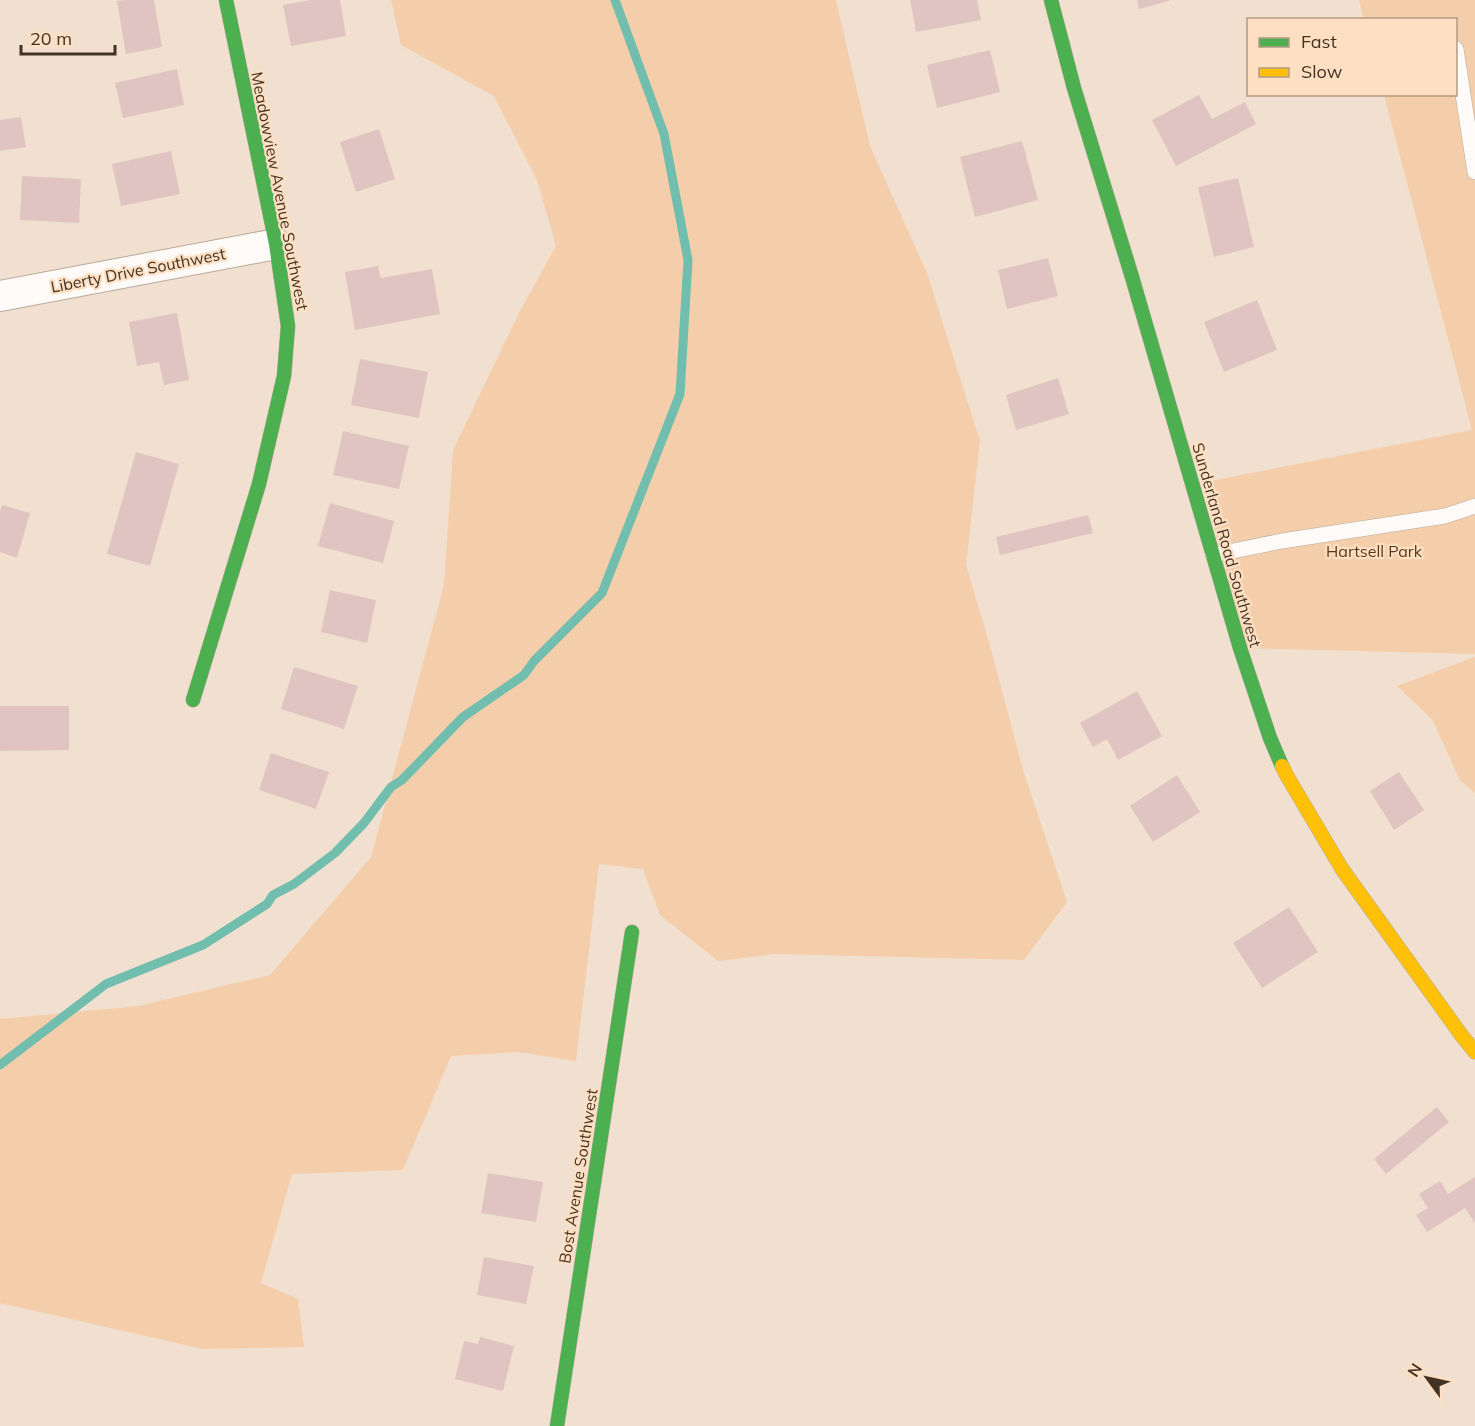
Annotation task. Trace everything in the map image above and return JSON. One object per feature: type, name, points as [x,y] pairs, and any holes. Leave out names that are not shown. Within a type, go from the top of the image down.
[{"type":"street","name":"Meadowview Avenue Southwest","points":[[193,700],[259,484],[284,376],[288,326],[276,244],[226,0]]},
{"type":"street","name":"Sunderland Road Southwest","points":[[1051,0],[1074,88],[1240,648],[1270,738],[1287,776],[1342,869],[1475,1052]]},
{"type":"street","name":"Liberty Drive Southwest","points":[[0,296],[276,244]]},
{"type":"street","name":"Bost Avenue Southwest","points":[[557,1426],[632,932]]},
{"type":"lane","points":[[1457,52],[1468,89],[1475,172]]},
{"type":"lane","points":[[1213,555],[1282,541],[1445,516],[1475,506]]},
{"type":"green space","points":[[391,0],[836,0],[870,146],[927,273],[980,441],[966,565],[1023,770],[1067,902],[1024,960],[775,954],[718,961],[660,915],[643,869],[599,864],[576,1061],[518,1052],[451,1056],[403,1170],[292,1174],[261,1283],[298,1299],[304,1347],[203,1349],[0,1303],[0,1019],[138,1006],[270,975],[371,857],[444,585],[453,450],[521,309],[556,246],[537,180],[494,96],[401,45]]},
{"type":"green space","name":"Hartsell Park","points":[[1359,0],[1475,0],[1475,654],[1240,648],[1205,482],[1472,430],[1384,96],[1457,96],[1457,18],[1364,18]]},
{"type":"green space","points":[[1475,657],[1475,793],[1460,780],[1432,719],[1397,686]]},
{"type":"building","points":[[154,0],[162,47],[126,54],[117,1]]},
{"type":"building","points":[[310,0],[340,0],[346,36],[291,46],[283,5]]},
{"type":"building","points":[[910,0],[977,0],[981,20],[916,32]]},
{"type":"building","points":[[1137,0],[1169,0],[1169,1],[1139,9]]},
{"type":"building","points":[[990,50],[1000,92],[937,108],[927,65]]},
{"type":"building","points":[[177,69],[184,105],[123,118],[115,83]]},
{"type":"building","points":[[1199,95],[1212,119],[1245,102],[1256,124],[1176,166],[1152,120]]},
{"type":"building","points":[[21,117],[26,147],[0,151],[0,120]]},
{"type":"building","points":[[379,129],[395,179],[356,192],[340,142]]},
{"type":"building","points":[[1022,141],[1038,200],[975,217],[960,157]]},
{"type":"building","points":[[171,151],[180,194],[121,206],[112,164]]},
{"type":"building","points":[[22,176],[81,179],[79,223],[20,220]]},
{"type":"building","points":[[1238,178],[1254,247],[1214,257],[1198,187]]},
{"type":"building","points":[[1048,258],[1058,296],[1007,309],[998,270]]},
{"type":"building","points":[[378,266],[381,278],[432,269],[440,314],[355,330],[345,272]]},
{"type":"building","points":[[1257,300],[1277,350],[1224,372],[1204,322]]},
{"type":"building","points":[[177,313],[189,380],[164,385],[159,362],[137,366],[129,322]]},
{"type":"building","points":[[360,359],[428,372],[419,418],[351,405]]},
{"type":"building","points":[[1058,378],[1069,414],[1016,430],[1006,395]]},
{"type":"building","points":[[343,431],[409,446],[399,489],[333,475]]},
{"type":"building","points":[[136,452],[179,464],[150,566],[107,554]]},
{"type":"building","points":[[330,503],[394,521],[383,563],[318,546]]},
{"type":"building","points":[[2,505],[30,513],[17,558],[0,552]]},
{"type":"building","points":[[1088,515],[1093,533],[1000,555],[996,537]]},
{"type":"building","points":[[330,590],[376,600],[367,643],[321,632]]},
{"type":"building","points":[[294,667],[358,686],[344,729],[281,709]]},
{"type":"building","points":[[1137,691],[1162,736],[1118,760],[1107,739],[1093,747],[1080,723]]},
{"type":"building","points":[[0,706],[69,706],[69,750],[0,751]]},
{"type":"building","points":[[271,753],[329,772],[316,809],[259,790]]},
{"type":"building","points":[[1399,772],[1424,810],[1394,830],[1370,791]]},
{"type":"building","points":[[1177,775],[1200,812],[1153,842],[1130,806]]},
{"type":"building","points":[[1289,907],[1318,952],[1262,988],[1233,943]]},
{"type":"building","points":[[1437,1107],[1449,1122],[1386,1174],[1374,1159]]},
{"type":"building","points":[[488,1173],[543,1182],[536,1222],[481,1213]]},
{"type":"building","points":[[1475,1177],[1475,1223],[1465,1208],[1427,1232],[1416,1215],[1428,1208],[1419,1194],[1440,1181],[1448,1194]]},
{"type":"building","points":[[484,1257],[534,1266],[526,1304],[477,1295]]},
{"type":"building","points":[[480,1337],[514,1346],[503,1391],[455,1379],[464,1341],[478,1344]]},
{"type":"waterway","points":[[0,1065],[106,984],[203,945],[267,904],[273,895],[294,884],[335,853],[364,823],[391,787],[402,780],[463,717],[524,675],[534,661],[602,593],[680,394],[688,260],[664,134],[615,0]]},
{"type":"traffic: fast","points":[[193,700],[259,484],[284,376],[288,326],[276,244],[226,0]]},
{"type":"traffic: fast","points":[[1051,0],[1074,88],[1132,277],[1240,648],[1270,738],[1282,766]]},
{"type":"traffic: fast","points":[[557,1426],[632,932]]},
{"type":"traffic: slow","points":[[1282,766],[1342,869],[1475,1052]]}]
